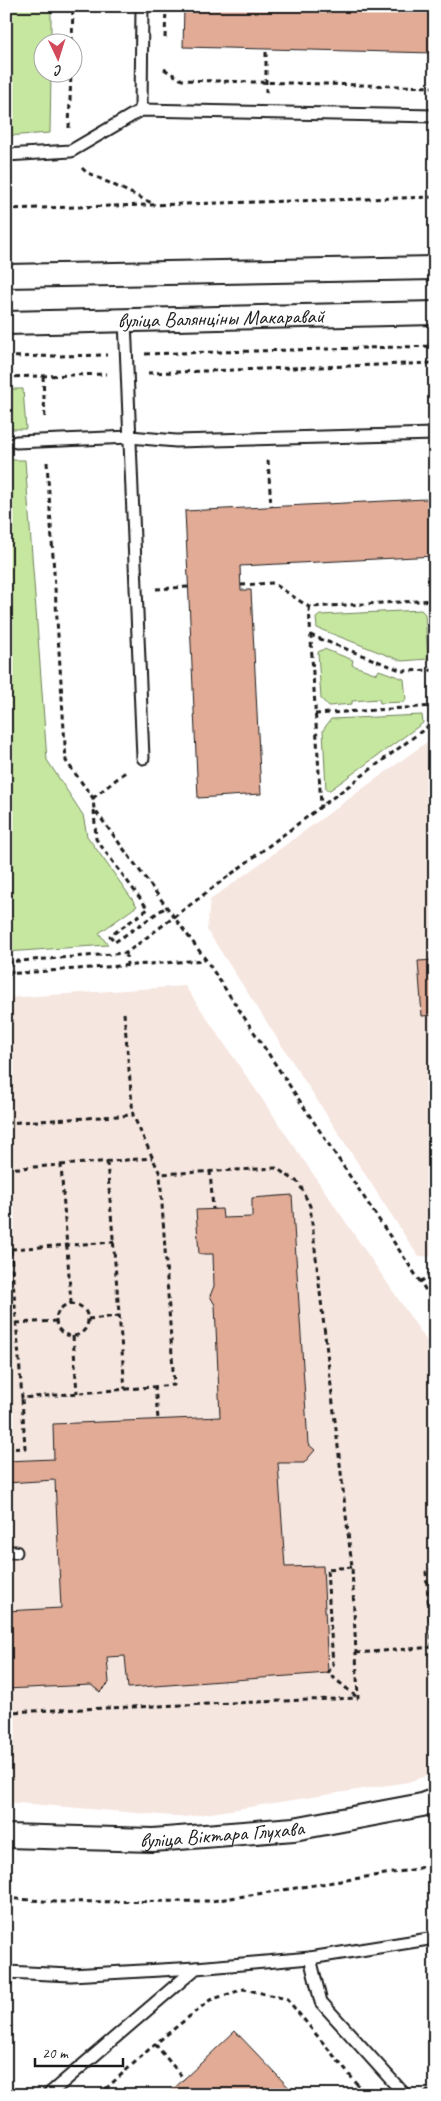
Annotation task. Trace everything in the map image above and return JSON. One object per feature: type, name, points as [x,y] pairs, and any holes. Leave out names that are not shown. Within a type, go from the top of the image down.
[{"type":"street","points":[[6,276],[435,268]]},
{"type":"street","name":"вуліца Валянціны Макаравай","points":[[6,323],[435,313]]},
{"type":"street","name":"вуліца Віктара Глухава","points":[[6,1836],[153,1840],[294,1829],[422,1805],[435,1800]]},
{"type":"lane","points":[[141,110],[142,6]]},
{"type":"lane","points":[[6,155],[71,151],[141,110],[435,116]]},
{"type":"lane","points":[[124,320],[143,758]]},
{"type":"lane","points":[[16,442],[130,437],[176,441],[435,434]]},
{"type":"lane","points":[[6,1972],[71,1974],[196,1968],[310,1958],[435,1938]]},
{"type":"lane","points":[[310,1958],[321,2002],[405,2095]]},
{"type":"lane","points":[[48,2095],[196,1968]]},
{"type":"path","points":[[72,32],[73,6]]},
{"type":"path","points":[[165,43],[166,6]]},
{"type":"path","points":[[266,49],[266,114]]},
{"type":"path","points":[[164,61],[164,70],[182,80],[435,87]]},
{"type":"path","points":[[69,126],[71,82]]},
{"type":"path","points":[[86,172],[155,204]]},
{"type":"path","points":[[6,210],[435,197]]},
{"type":"path","points":[[144,354],[435,346]]},
{"type":"path","points":[[6,357],[113,355]]},
{"type":"path","points":[[144,373],[435,363]]},
{"type":"path","points":[[6,377],[114,374]]},
{"type":"path","points":[[43,376],[45,441],[66,761],[93,798],[96,839],[148,909],[110,936],[115,942],[166,907]]},
{"type":"path","points":[[268,460],[271,507]]},
{"type":"path","points":[[241,585],[273,583],[309,607],[434,600],[435,611]]},
{"type":"path","points":[[156,589],[188,587]]},
{"type":"path","points":[[309,607],[321,806]]},
{"type":"path","points":[[310,635],[403,671],[435,670]]},
{"type":"path","points":[[315,714],[435,706]]},
{"type":"path","points":[[6,962],[126,954],[435,720]]},
{"type":"path","points":[[94,809],[206,960],[435,1304]]},
{"type":"path","points":[[126,954],[127,965]]},
{"type":"path","points":[[6,974],[206,960]]},
{"type":"path","points":[[11,962],[12,973]]},
{"type":"path","points":[[22,1398],[174,1385],[160,1174],[132,1115],[124,1013]]},
{"type":"path","points":[[6,1123],[132,1115]]},
{"type":"path","points":[[6,1169],[152,1158]]},
{"type":"path","points":[[107,1162],[125,1389]]},
{"type":"path","points":[[61,1165],[71,1303]]},
{"type":"path","points":[[160,1174],[276,1168],[299,1183],[310,1206],[352,1567],[358,1698]]},
{"type":"path","points":[[210,1172],[213,1209]]},
{"type":"path","points":[[6,1187],[24,1448],[6,1450]]},
{"type":"path","points":[[11,1249],[114,1242]]},
{"type":"path","points":[[420,1282],[435,1272]]},
{"type":"path","points":[[71,1303],[80,1306],[87,1314],[88,1319],[88,1324],[82,1332],[73,1336],[62,1332],[56,1320],[61,1308],[71,1303]]},
{"type":"path","points":[[88,1319],[119,1316]]},
{"type":"path","points":[[16,1323],[56,1320]]},
{"type":"path","points":[[73,1336],[77,1393]]},
{"type":"path","points":[[155,1386],[158,1420]]},
{"type":"path","points":[[352,1567],[327,1568],[333,1665],[328,1672],[358,1698]]},
{"type":"path","points":[[356,1653],[433,1648],[426,1572],[435,1567]]},
{"type":"path","points":[[6,1712],[358,1698]]},
{"type":"path","points":[[6,1898],[55,1902],[212,1901],[412,1870],[435,1864]]},
{"type":"path","points":[[99,2095],[155,2044],[210,2000],[244,1989],[286,1999],[366,2095]]},
{"type":"path","points":[[155,2044],[184,2079]]},
{"type":"path","points":[[423,2095],[435,2085]]},
{"type":"shaded area","points":[[435,736],[435,1257],[418,1256],[207,930],[210,900]]},
{"type":"shaded area","points":[[185,986],[435,1353],[435,1773],[408,1782],[185,1817],[6,1802],[6,998]]},
{"type":"green space","points":[[6,6],[51,6],[51,32],[32,32],[32,82],[51,82],[50,133],[6,136]]},
{"type":"green space","points":[[6,389],[23,389],[26,429],[6,429]]},
{"type":"green space","points":[[6,460],[25,460],[47,760],[83,815],[87,836],[137,906],[99,933],[108,945],[6,952]]},
{"type":"green space","points":[[421,610],[425,614],[428,659],[402,661],[317,628],[316,618],[320,615]]},
{"type":"green space","points":[[324,649],[353,660],[352,665],[377,674],[379,670],[404,679],[406,700],[404,702],[380,703],[379,699],[352,701],[352,704],[329,706],[321,699],[318,652]]},
{"type":"green space","points":[[422,715],[423,723],[330,790],[326,790],[323,730],[331,719]]},
{"type":"building","points":[[184,6],[435,6],[435,53],[183,47]]},
{"type":"building","points":[[435,499],[435,556],[240,566],[241,590],[251,590],[261,794],[198,798],[185,511]]},
{"type":"building","points":[[435,960],[435,1015],[422,1016],[418,961]]},
{"type":"building","points":[[292,1195],[308,1444],[315,1450],[304,1463],[278,1463],[285,1567],[323,1566],[328,1673],[128,1688],[125,1656],[107,1657],[109,1683],[100,1692],[91,1685],[6,1689],[6,1611],[61,1608],[55,1480],[6,1483],[6,1461],[54,1459],[53,1424],[220,1417],[215,1305],[210,1296],[214,1286],[213,1254],[199,1254],[196,1210],[222,1209],[223,1218],[252,1217],[252,1198]]},
{"type":"building","points":[[235,2031],[296,2095],[167,2095]]}]
